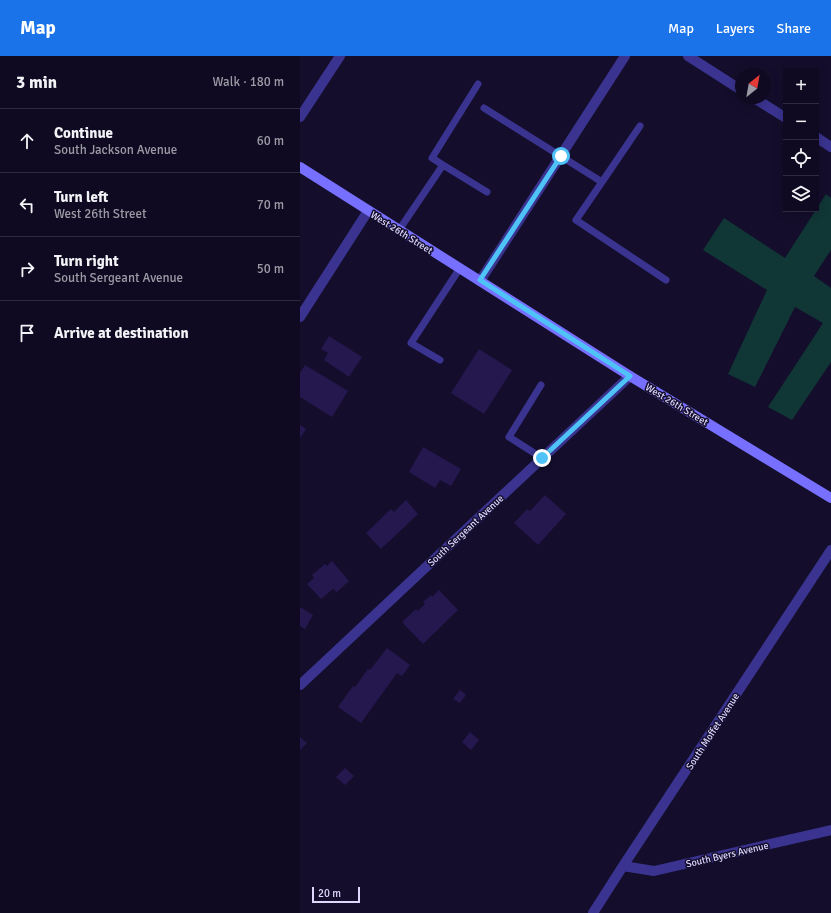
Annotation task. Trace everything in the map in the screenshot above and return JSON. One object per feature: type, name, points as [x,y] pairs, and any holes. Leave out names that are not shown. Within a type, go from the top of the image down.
[{"type":"main road","name":"West 26th Street","points":[[300,167],[630,376],[831,498]]},
{"type":"street","points":[[300,117],[340,56]]},
{"type":"street","points":[[480,280],[625,56]]},
{"type":"street","points":[[688,56],[735,86]]},
{"type":"street","points":[[764,104],[783,116]]},
{"type":"street","points":[[819,139],[831,146]]},
{"type":"street","points":[[300,317],[368,211]]},
{"type":"street","name":"South Sergeant Avenue","points":[[300,684],[630,376]]},
{"type":"street","name":"South Moffet Avenue","points":[[593,913],[831,550]]},
{"type":"street","name":"South Byers Avenue","points":[[623,866],[654,871],[831,830]]},
{"type":"lane","points":[[478,84],[432,158],[487,192]]},
{"type":"lane","points":[[484,108],[602,182]]},
{"type":"lane","points":[[640,126],[576,220],[666,280]]},
{"type":"lane","points":[[399,230],[443,165]]},
{"type":"lane","points":[[440,360],[411,343],[460,268]]},
{"type":"lane","points":[[541,385],[509,437],[542,458]]},
{"type":"green space","points":[[826,194],[831,198],[831,250],[814,276],[831,288],[831,362],[792,420],[768,407],[823,323],[795,307],[755,387],[728,374],[767,290],[703,250],[724,218],[785,258],[814,212],[819,212],[819,205]]},
{"type":"building","points":[[329,336],[362,357],[349,377],[324,360],[328,353],[321,349]]},
{"type":"building","points":[[479,349],[512,370],[484,414],[451,393]]},
{"type":"building","points":[[305,365],[348,391],[332,417],[300,397],[300,373]]},
{"type":"building","points":[[300,425],[306,429],[300,438]]},
{"type":"building","points":[[423,447],[461,469],[451,486],[440,480],[435,488],[409,472]]},
{"type":"building","points":[[545,495],[566,514],[538,545],[514,523],[527,509],[530,511]]},
{"type":"building","points":[[406,500],[418,514],[381,549],[366,533],[391,509],[394,512]]},
{"type":"building","points":[[332,561],[349,581],[337,592],[333,589],[321,599],[307,584],[314,578],[312,575],[325,564],[327,566]]},
{"type":"building","points":[[439,590],[458,610],[423,644],[402,622],[416,609],[418,611],[425,604],[423,602],[431,595],[432,597]]},
{"type":"building","points":[[300,607],[313,615],[305,629],[300,626]]},
{"type":"building","points":[[387,648],[410,665],[402,676],[397,673],[361,723],[338,707],[353,686],[355,687],[368,669],[370,670]]},
{"type":"building","points":[[460,690],[466,695],[460,703],[453,699]]},
{"type":"building","points":[[470,732],[479,740],[471,750],[462,742]]},
{"type":"building","points":[[300,737],[307,743],[300,750]]},
{"type":"building","points":[[345,768],[354,776],[345,785],[336,777]]},
{"type":"route","points":[[542,458],[630,376],[480,280],[561,156]]}]
